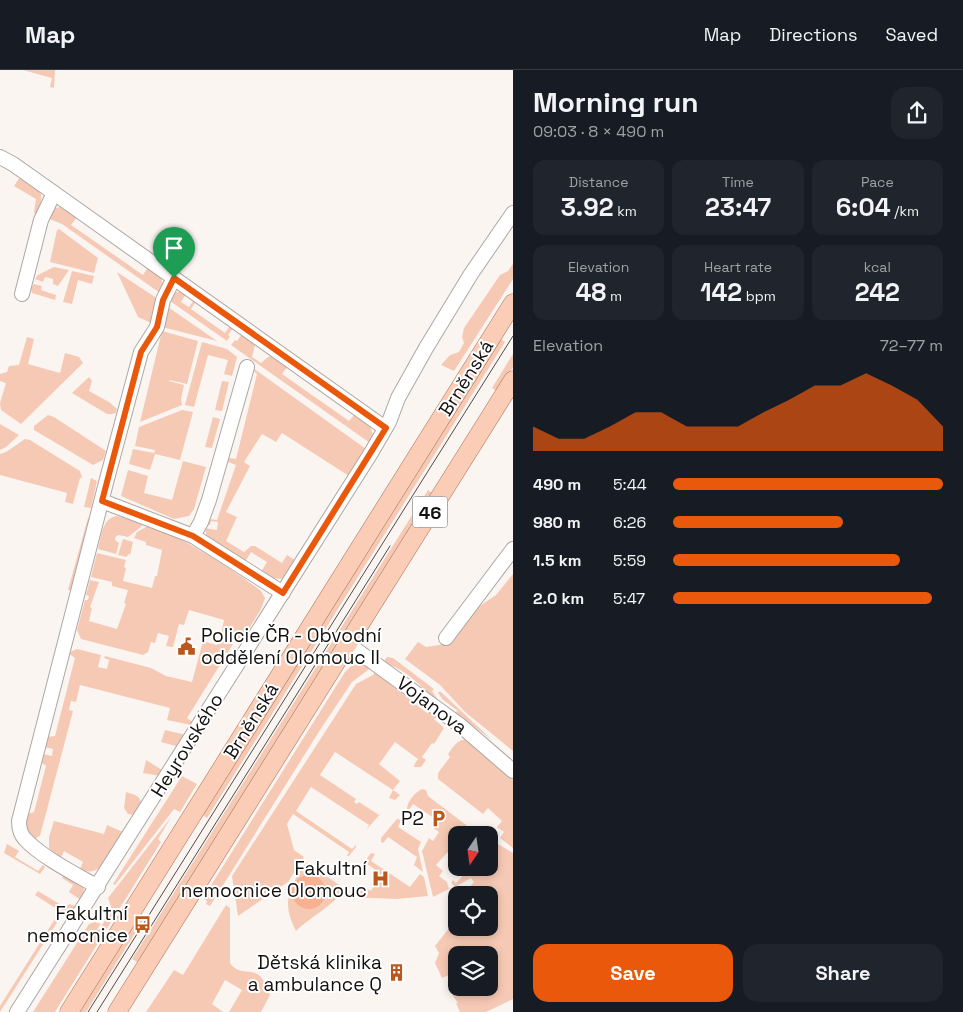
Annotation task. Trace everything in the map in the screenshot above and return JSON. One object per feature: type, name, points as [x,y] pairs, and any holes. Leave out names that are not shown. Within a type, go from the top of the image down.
[{"type":"main road","name":"Brněnská","points":[[69,1012],[513,304]]},
{"type":"main road","name":"46","points":[[117,1012],[513,380]]},
{"type":"street","points":[[0,157],[13,164],[386,428]]},
{"type":"street","points":[[22,294],[40,220],[54,193]]},
{"type":"street","points":[[102,501],[193,536],[283,593],[386,428],[398,398],[426,348],[513,212]]},
{"type":"street","points":[[98,887],[52,860],[28,842],[22,835],[19,827],[22,808],[141,352],[157,327],[163,300],[174,278]]},
{"type":"street","points":[[193,536],[201,522],[209,500],[247,367]]},
{"type":"street","points":[[446,638],[513,549]]},
{"type":"street","name":"Heyrovského","points":[[18,1012],[283,593]]},
{"type":"street","name":"Vojanova","points":[[348,644],[460,726],[513,770]]},
{"type":"shaded area","points":[[23,70],[55,70],[54,88],[50,87],[52,78]]},
{"type":"shaded area","points":[[20,177],[40,192],[41,201],[36,216],[34,212],[36,199],[14,186]]},
{"type":"shaded area","points":[[60,207],[77,217],[71,225],[143,275],[148,267],[159,275],[163,283],[160,293],[62,224],[47,218],[51,209]]},
{"type":"shaded area","points":[[59,229],[98,258],[94,273],[50,262],[57,230]]},
{"type":"shaded area","points":[[513,264],[513,279],[454,371],[441,365],[450,355],[459,352],[464,343],[462,337],[464,328],[500,275],[508,271]]},
{"type":"shaded area","points":[[54,267],[69,270],[58,286],[53,284],[53,279],[45,277],[43,282],[35,279],[38,275]]},
{"type":"shaded area","points":[[72,271],[94,276],[92,284],[78,280],[72,304],[63,302]]},
{"type":"shaded area","points":[[117,272],[158,299],[151,323],[138,317]]},
{"type":"shaded area","points":[[34,284],[42,286],[41,290],[56,295],[55,300],[32,293],[31,288]]},
{"type":"shaded area","points":[[175,292],[186,294],[181,302],[189,307],[194,300],[196,301],[191,309],[225,333],[230,326],[233,328],[228,335],[230,336],[227,341],[170,301]]},
{"type":"shaded area","points":[[168,307],[217,341],[162,327]]},
{"type":"shaded area","points":[[162,331],[198,341],[187,384],[169,380],[184,385],[181,399],[182,405],[140,422]]},
{"type":"shaded area","points":[[242,334],[255,345],[252,357],[261,363],[271,356],[288,366],[282,374],[349,421],[355,414],[370,425],[373,436],[370,443],[231,345]]},
{"type":"shaded area","points":[[27,337],[34,339],[28,364],[60,373],[65,353],[79,357],[83,363],[21,424],[1,410],[0,403],[6,383],[0,381],[0,374],[7,372],[9,366],[19,365]]},
{"type":"shaded area","points":[[499,338],[505,342],[207,818],[201,814]]},
{"type":"shaded area","points":[[202,342],[227,349],[237,357],[232,376],[224,374],[228,360],[208,355],[194,407],[185,405]]},
{"type":"shaded area","points":[[513,354],[513,367],[498,392],[492,388]]},
{"type":"shaded area","points":[[250,366],[366,449],[349,476],[282,433],[276,442],[262,434],[244,462],[250,466],[226,512],[237,517],[226,541],[244,552],[251,546],[255,546],[282,563],[287,555],[295,560],[285,578],[272,578],[261,572],[267,562],[251,552],[245,562],[207,538],[205,528],[217,530],[218,522],[211,521],[210,525],[207,525],[209,519],[217,520],[236,465],[228,462],[229,458],[236,459],[257,374]]},
{"type":"shaded area","points":[[89,377],[92,381],[89,391],[109,402],[117,409],[116,413],[107,414],[72,393]]},
{"type":"shaded area","points":[[222,381],[229,382],[222,411],[215,410]]},
{"type":"shaded area","points":[[182,410],[193,412],[180,460],[155,454],[150,470],[129,464],[133,449],[154,453],[155,450],[135,446],[139,427]]},
{"type":"shaded area","points":[[48,415],[106,451],[103,460],[93,465],[34,430],[34,426]]},
{"type":"shaded area","points":[[213,417],[220,419],[212,448],[205,447]]},
{"type":"shaded area","points":[[0,424],[19,435],[0,450]]},
{"type":"shaded area","points":[[25,439],[30,440],[80,471],[82,478],[80,478],[73,504],[65,502],[67,493],[0,475],[0,454]]},
{"type":"shaded area","points":[[183,461],[206,467],[194,509],[189,516],[174,519],[121,496],[128,470],[148,476],[144,493],[172,500]]},
{"type":"shaded area","points":[[91,478],[97,481],[91,508],[84,507]]},
{"type":"shaded area","points":[[428,490],[434,494],[139,963],[132,959]]},
{"type":"shaded area","points":[[117,516],[141,523],[142,526],[128,537],[116,536],[115,540],[119,543],[116,554],[98,549],[105,524],[108,520]]},
{"type":"shaded area","points":[[88,518],[91,519],[71,590],[68,590]]},
{"type":"shaded area","points":[[146,527],[170,534],[187,543],[261,591],[265,598],[261,609],[242,640],[221,634],[224,620],[189,610],[184,625],[179,624],[173,647],[166,646],[169,636],[158,633],[155,643],[151,642],[148,652],[143,655],[81,639],[77,630],[85,600],[88,600],[89,596],[86,595],[90,580],[99,582],[90,607],[92,608],[89,621],[117,629],[126,604],[124,603],[128,590],[112,586],[112,582],[91,577],[97,553],[126,560],[123,581],[152,588],[155,576],[157,576],[162,550],[146,545],[146,542],[134,538],[137,532]]},
{"type":"shaded area","points":[[123,539],[133,542],[130,555],[128,554],[127,557],[118,555]]},
{"type":"shaded area","points":[[513,574],[513,751],[465,712],[440,685],[405,659],[418,642],[426,647],[446,644],[471,612],[496,595]]},
{"type":"shaded area","points":[[203,641],[217,645],[223,641],[233,644],[187,718],[194,723],[191,725],[167,720],[170,708],[80,685],[76,702],[71,701],[69,710],[73,711],[40,836],[34,839],[26,832],[24,815],[34,812],[46,766],[40,761],[43,754],[52,756],[53,749],[44,747],[47,737],[55,736],[75,658],[68,653],[77,649],[101,655],[98,667],[107,669],[109,660],[104,658],[105,656],[151,668],[166,676],[192,682]]},
{"type":"shaded area","points":[[387,657],[393,658],[434,689],[432,691],[440,703],[409,676],[386,663],[384,661]]},
{"type":"shaded area","points":[[357,663],[365,663],[372,667],[352,682],[210,906],[206,904],[207,901],[203,898],[345,672]]},
{"type":"shaded area","points":[[377,670],[385,676],[386,681],[427,713],[431,712],[437,716],[434,719],[444,728],[434,744],[432,743],[422,757],[426,760],[421,767],[414,767],[418,759],[395,742],[379,764],[400,781],[393,790],[335,752],[320,775],[356,799],[354,802],[357,804],[359,802],[379,815],[383,811],[366,830],[369,825],[311,787],[296,811],[352,849],[356,845],[356,847],[347,856],[349,852],[293,814],[287,824],[294,850],[304,857],[288,882],[238,916],[232,876],[356,684],[373,675]]},
{"type":"shaded area","points":[[438,692],[441,692],[492,740],[453,713],[458,711],[442,699]]},
{"type":"shaded area","points":[[165,730],[185,736],[179,745],[176,746],[161,742]]},
{"type":"shaded area","points":[[466,739],[491,759],[491,762],[513,780],[513,848],[500,838],[504,832],[498,826],[502,821],[488,808],[483,814],[438,779],[438,773],[450,757],[448,754],[458,742]]},
{"type":"shaded area","points":[[146,760],[162,770],[163,773],[160,776],[143,773]]},
{"type":"shaded area","points":[[182,776],[197,784],[180,812],[174,809],[115,885],[113,884]]},
{"type":"shaded area","points":[[422,789],[426,790],[428,796],[467,826],[448,826],[448,852],[436,865],[443,871],[439,876],[447,882],[448,890],[433,897],[422,851],[429,838],[433,841],[439,832],[432,827],[437,820],[413,804],[409,810],[407,809],[408,803]]},
{"type":"shaded area","points":[[393,790],[400,795],[395,800],[389,798]]},
{"type":"shaded area","points":[[126,792],[139,798],[139,807],[134,815],[128,814],[124,808]]},
{"type":"shaded area","points":[[172,816],[158,839],[161,842],[55,1012],[33,1012],[89,924],[95,922],[101,924],[97,929],[99,930],[112,909],[108,898]]},
{"type":"shaded area","points":[[397,819],[401,820],[398,827],[421,842],[418,849],[423,872],[414,865],[417,857],[388,837],[383,843],[381,842],[381,838]]},
{"type":"shaded area","points":[[54,821],[104,834],[107,825],[123,832],[107,861],[101,867],[88,871],[80,869],[83,862],[64,851],[61,858],[49,848],[49,837]]},
{"type":"shaded area","points":[[7,844],[19,851],[15,857],[38,871],[43,865],[45,867],[40,874],[4,853]]},
{"type":"shaded area","points":[[498,844],[513,853],[513,999],[486,1012],[460,1012],[456,1003],[458,1003],[453,996],[498,996],[498,946],[448,946],[448,975],[442,978],[435,963],[439,953],[435,946],[448,930],[448,936],[498,936],[498,886],[470,886],[474,882],[471,878],[457,886],[451,883],[453,880],[456,883],[463,876],[498,876]]},
{"type":"shaded area","points":[[371,853],[375,854],[371,861],[410,887],[420,874],[424,877],[428,896],[397,899],[347,897],[352,889],[356,892],[361,885],[371,891],[380,873],[367,864],[363,870],[360,868]]},
{"type":"shaded area","points":[[306,862],[345,889],[334,901],[296,931],[289,912],[289,895],[295,880]]},
{"type":"shaded area","points":[[65,874],[84,889],[82,901],[69,892],[73,885],[62,878]]},
{"type":"shaded area","points":[[309,875],[321,880],[326,892],[321,904],[309,909],[297,904],[292,892],[297,880]]},
{"type":"shaded area","points":[[38,891],[66,908],[69,904],[78,907],[71,917],[63,913],[0,1012],[0,1006],[60,911],[35,895]]},
{"type":"shaded area","points":[[226,905],[230,908],[230,963],[241,971],[253,972],[263,980],[270,995],[261,1012],[229,1012],[242,990],[225,980],[212,1004],[223,1012],[146,1012],[174,970],[183,975]]},
{"type":"shaded area","points":[[139,914],[145,917],[86,1012],[78,1012]]},
{"type":"tram line","points":[[88,1012],[513,336]]},
{"type":"tram line","points":[[97,1012],[390,546]]},
{"type":"place","name":"Policie ČR - Obvodní oddělení Olomouc II","points":[[187,646]]},
{"type":"place","name":"P2","points":[[438,818]]},
{"type":"place","name":"Fakultní nemocnice Olomouc","points":[[381,879]]},
{"type":"place","name":"Fakultní nemocnice","points":[[142,924]]},
{"type":"place","name":"Dětská klinika a ambulance Q","points":[[396,973]]},
{"type":"route","points":[[174,278],[386,428],[283,593],[193,536],[102,501],[141,352],[157,327],[163,300],[174,278]]}]
